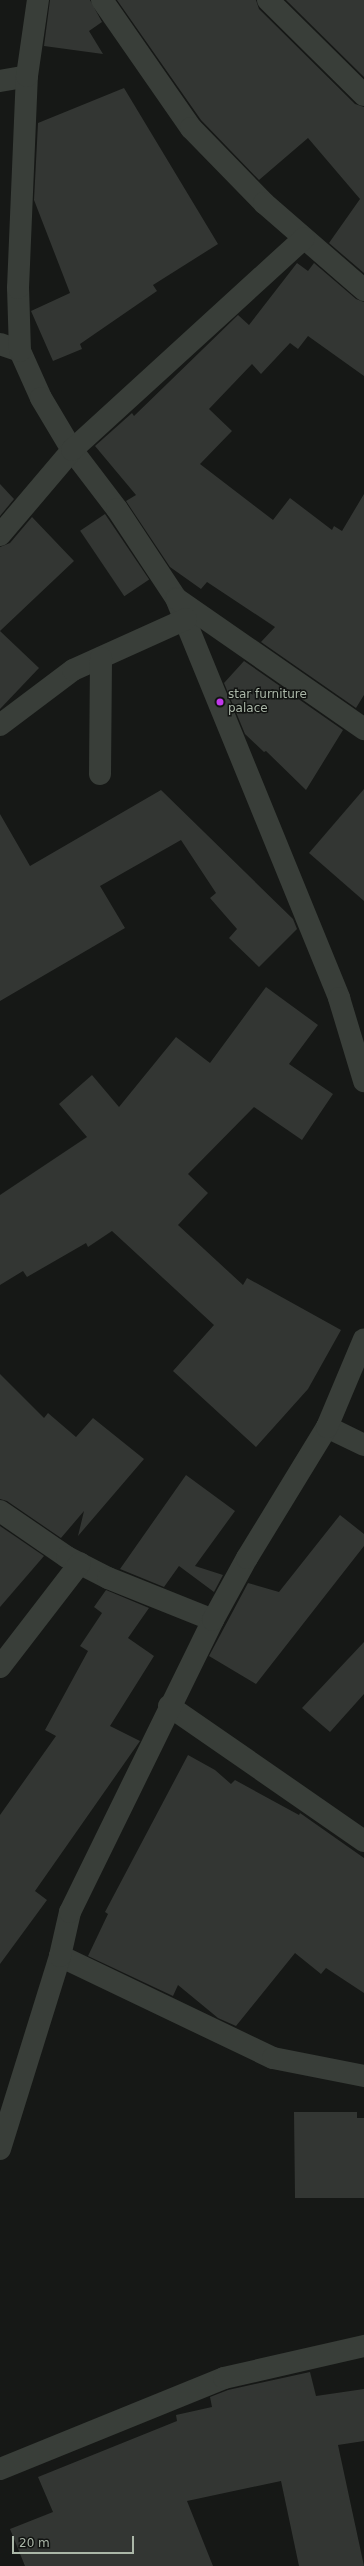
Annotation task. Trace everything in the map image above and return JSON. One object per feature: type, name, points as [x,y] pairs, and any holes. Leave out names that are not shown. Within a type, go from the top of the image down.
[{"type":"street","points":[[38,0],[27,76],[18,288],[20,351],[41,398],[72,450],[117,509],[176,598],[186,619],[339,998],[364,1081]]},
{"type":"street","points":[[102,0],[192,128],[264,203],[364,290]]},
{"type":"street","points":[[268,0],[364,95]]},
{"type":"street","points":[[0,80],[27,76]]},
{"type":"street","points":[[0,535],[72,450],[304,238]]},
{"type":"street","points":[[0,344],[20,351]]},
{"type":"street","points":[[176,598],[364,729]]},
{"type":"street","points":[[0,725],[73,670],[186,619]]},
{"type":"street","points":[[100,774],[101,658]]},
{"type":"street","points":[[2,2136],[60,1956],[70,1912],[169,1706],[213,1620],[247,1558],[327,1427],[364,1338]]},
{"type":"street","points":[[327,1427],[364,1444]]},
{"type":"street","points":[[0,1510],[80,1563],[108,1578],[213,1620]]},
{"type":"street","points":[[0,1667],[80,1563]]},
{"type":"street","points":[[169,1706],[364,1841]]},
{"type":"street","points":[[60,1956],[273,2058],[364,2076]]},
{"type":"street","points":[[0,2469],[224,2378],[364,2346]]},
{"type":"building","points":[[50,0],[90,0],[102,22],[89,31],[103,54],[44,46]]},
{"type":"building","points":[[117,0],[256,0],[259,9],[355,104],[364,107],[364,273],[329,243],[360,199],[308,138],[259,180],[201,120]]},
{"type":"building","points":[[286,0],[364,0],[364,77]]},
{"type":"building","points":[[124,88],[218,244],[153,285],[157,291],[80,344],[82,349],[53,361],[31,311],[70,293],[34,200],[38,123]]},
{"type":"building","points":[[297,263],[308,271],[314,263],[356,299],[364,302],[364,376],[308,336],[298,349],[290,343],[261,374],[252,364],[209,409],[232,431],[200,464],[273,520],[290,498],[332,530],[334,526],[342,531],[364,494],[364,695],[356,708],[261,642],[275,627],[207,582],[201,589],[170,567],[126,501],[136,495],[95,446],[132,413],[134,416],[238,315],[249,325]]},
{"type":"building","points":[[0,484],[14,499],[0,516]]},
{"type":"building","points":[[105,514],[149,579],[124,596],[80,531]]},
{"type":"building","points":[[32,517],[74,561],[0,631],[0,547],[10,543]]},
{"type":"building","points":[[0,631],[39,668],[0,709]]},
{"type":"building","points":[[244,661],[343,730],[306,790],[266,751],[264,752],[245,734],[224,683]]},
{"type":"building","points":[[364,789],[364,901],[309,853]]},
{"type":"building","points":[[161,790],[293,919],[297,929],[259,967],[229,938],[237,929],[210,898],[216,893],[181,840],[100,886],[125,928],[0,1001],[0,814],[30,866]]},
{"type":"building","points":[[266,987],[318,1025],[289,1064],[333,1094],[302,1140],[254,1107],[188,1174],[208,1193],[178,1225],[243,1285],[247,1278],[341,1330],[308,1389],[256,1447],[173,1371],[214,1325],[112,1231],[88,1247],[86,1243],[27,1277],[23,1271],[0,1285],[0,1195],[87,1137],[59,1104],[92,1075],[119,1107],[176,1037],[210,1063]]},
{"type":"building","points":[[0,1374],[44,1418],[48,1413],[76,1437],[93,1418],[144,1459],[78,1536],[84,1511],[61,1538],[7,1501],[0,1499]]},
{"type":"building","points":[[186,1475],[235,1511],[195,1566],[223,1575],[214,1592],[179,1566],[164,1587],[120,1569]]},
{"type":"building","points":[[340,1515],[364,1534],[364,1546],[256,1684],[209,1656],[248,1583],[279,1592]]},
{"type":"building","points":[[0,1526],[44,1556],[0,1607]]},
{"type":"building","points":[[106,1590],[149,1608],[128,1638],[154,1656],[110,1726],[140,1741],[35,1891],[47,1900],[0,1964],[0,1815],[56,1736],[45,1730],[88,1651],[80,1646],[102,1613],[94,1607]]},
{"type":"building","points":[[364,1642],[364,1694],[330,1732],[302,1708]]},
{"type":"building","points":[[188,1755],[215,1770],[231,1784],[235,1780],[299,1815],[300,1813],[364,1858],[364,1993],[326,1968],[321,1974],[295,1953],[236,2026],[218,2018],[178,1985],[173,1996],[88,1956],[108,1914],[105,1912]]},
{"type":"building","points":[[294,2112],[357,2112],[357,2118],[364,2118],[364,2198],[295,2198]]},
{"type":"building","points":[[310,2372],[316,2396],[364,2389],[364,2441],[338,2445],[364,2566],[299,2566],[281,2481],[187,2501],[213,2566],[25,2566],[10,2529],[53,2512],[38,2477],[177,2421],[176,2415],[212,2407],[210,2397],[228,2390]]},
{"type":"place","name":"star furniture palace","points":[[220,702]]}]
